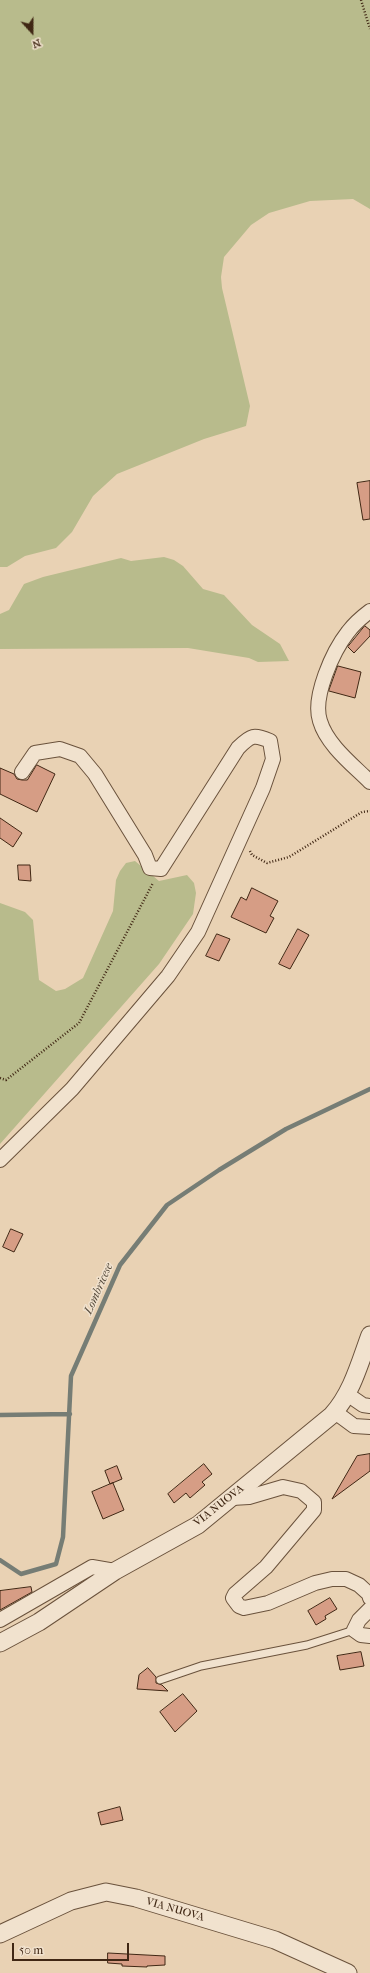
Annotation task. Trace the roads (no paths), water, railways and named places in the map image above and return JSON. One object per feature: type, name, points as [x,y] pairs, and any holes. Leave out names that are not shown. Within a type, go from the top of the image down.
[{"type":"street","points":[[370,611],[348,632],[334,653],[317,705],[320,721],[329,739],[370,782]]},
{"type":"street","points":[[0,1160],[72,1089],[168,976],[198,932],[263,788],[273,759],[270,742],[259,736],[249,737],[238,748],[161,869],[150,868],[145,855],[95,774],[80,756],[60,748],[36,753],[22,772]]},
{"type":"street","name":"VIA NUOVA","points":[[0,1643],[39,1622],[115,1571],[198,1525],[335,1412],[347,1394],[370,1334]]},
{"type":"street","points":[[347,1394],[363,1405],[370,1406]]},
{"type":"street","points":[[335,1412],[354,1426],[370,1427]]},
{"type":"street","points":[[232,1498],[249,1497],[283,1487],[301,1491],[314,1502],[314,1510],[266,1566],[232,1598],[240,1606],[244,1608],[268,1603],[315,1583],[332,1579],[346,1580],[359,1585],[369,1594],[370,1598]]},
{"type":"street","points":[[0,1620],[92,1567],[115,1571]]},
{"type":"street","points":[[370,1609],[359,1620],[354,1630],[361,1635],[370,1636]]},
{"type":"street","name":"VIA NUOVA","points":[[0,1934],[71,1901],[106,1892],[136,1898],[275,1940],[348,1973]]},
{"type":"lane","points":[[160,1680],[201,1666],[308,1645],[354,1630]]},
{"type":"waterway","name":"Lombricese","points":[[0,1560],[21,1574],[56,1564],[63,1537],[71,1376],[120,1265],[167,1205],[219,1170],[286,1129],[370,1089]]},
{"type":"waterway","points":[[0,1415],[70,1414]]}]
